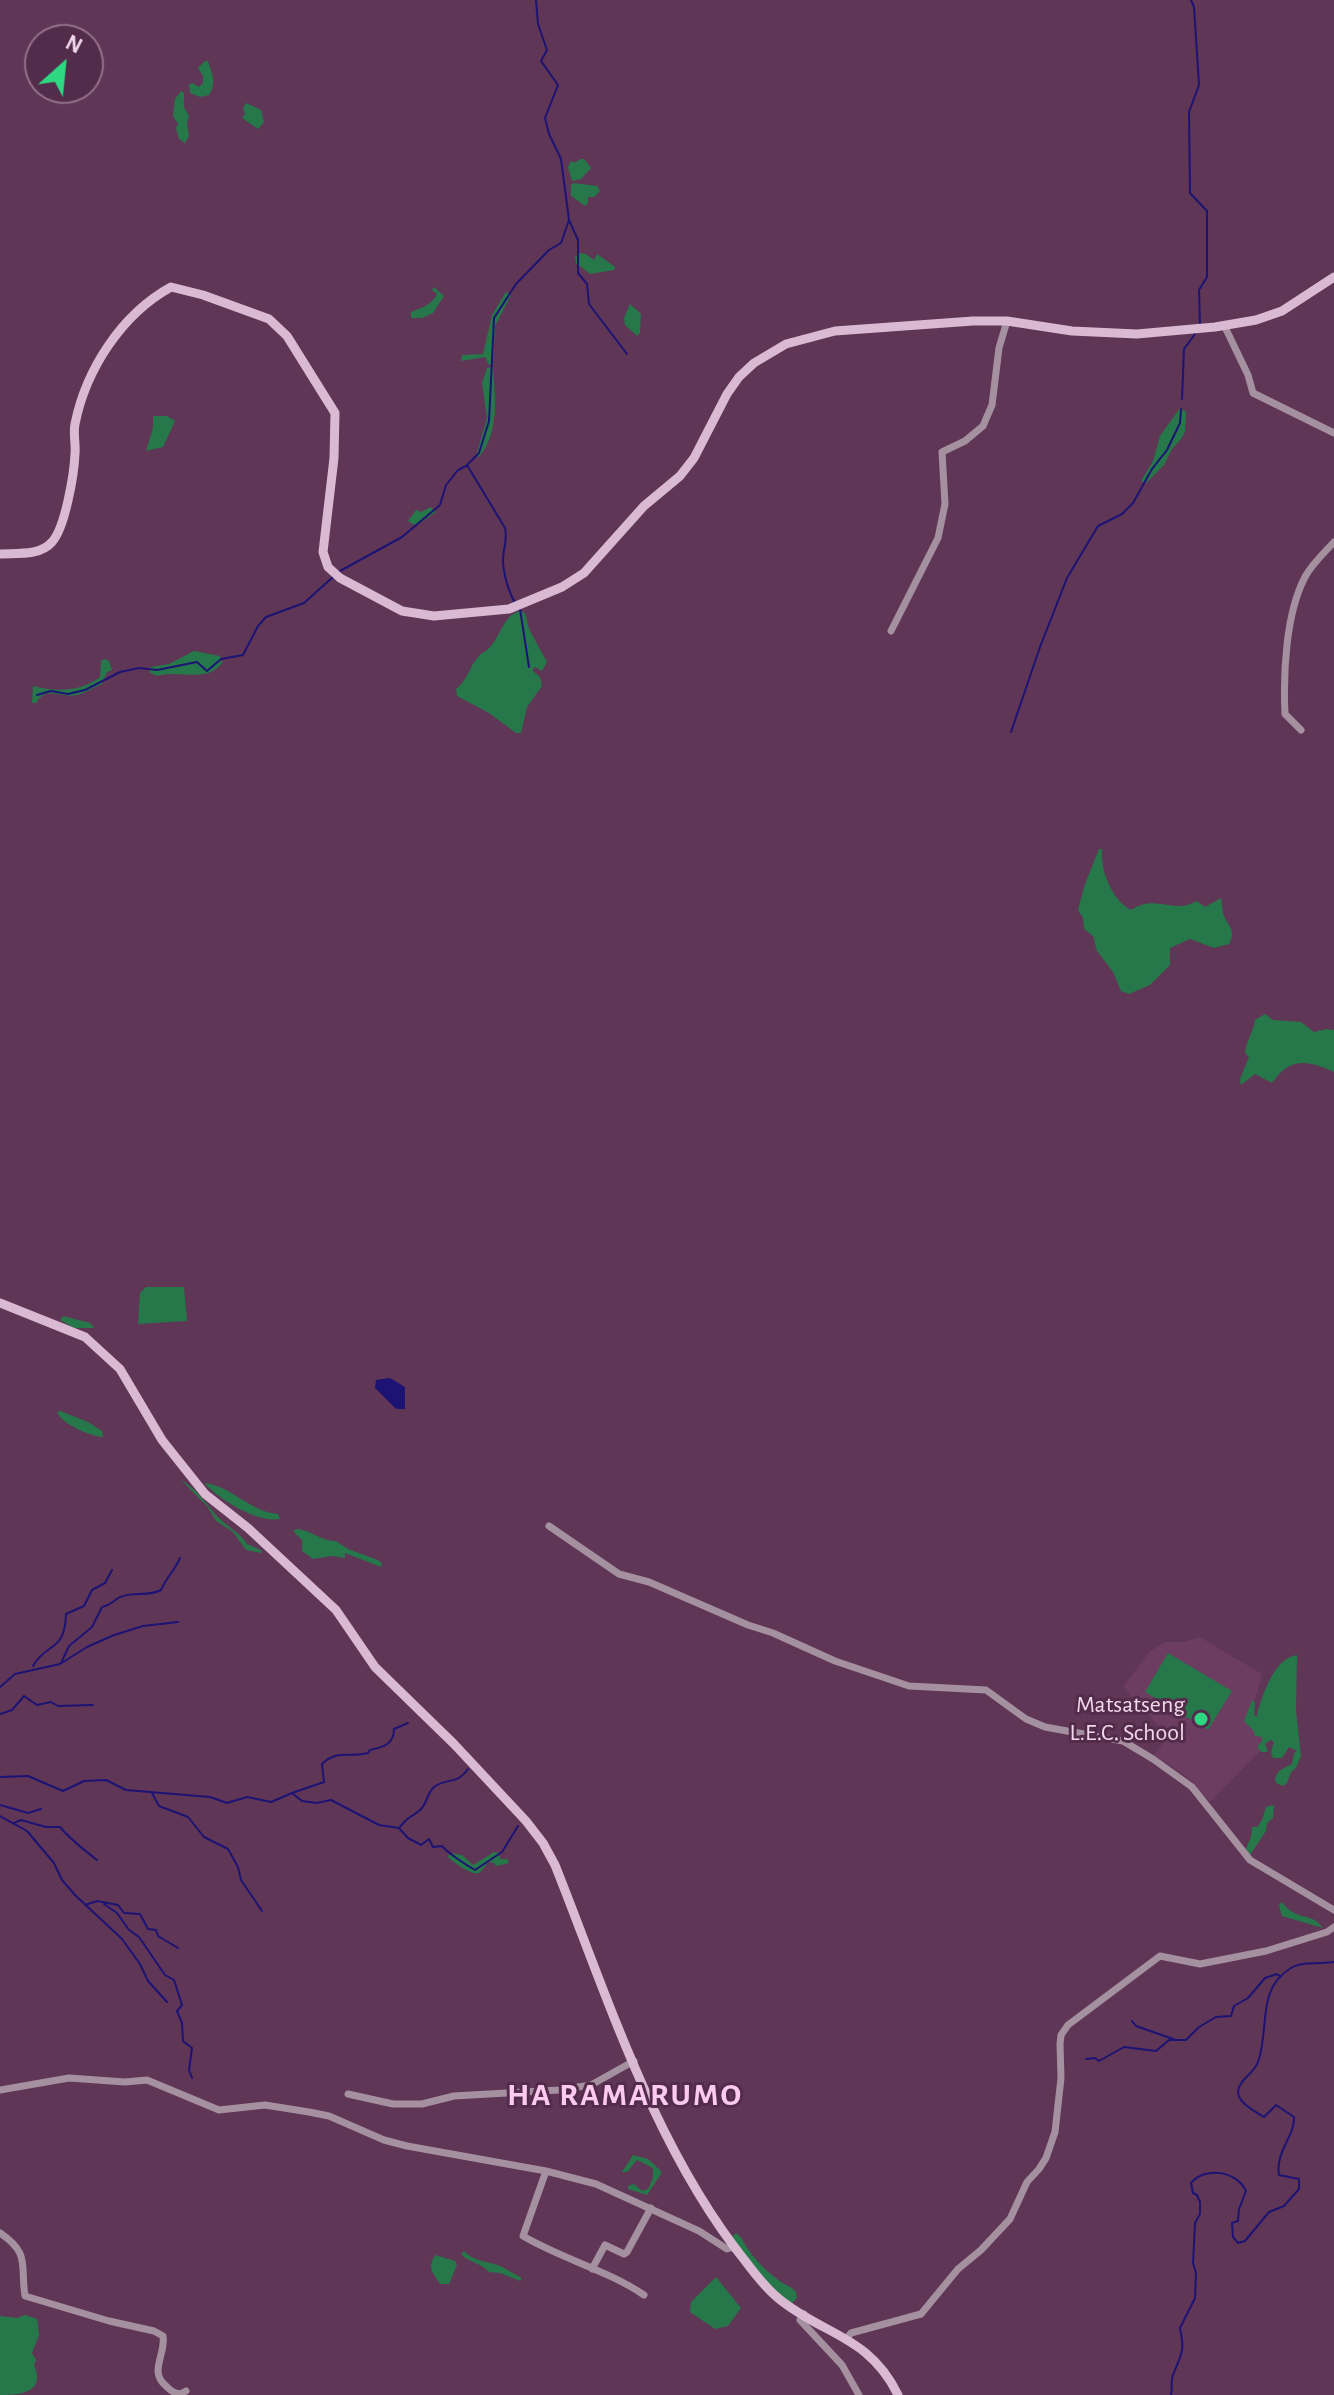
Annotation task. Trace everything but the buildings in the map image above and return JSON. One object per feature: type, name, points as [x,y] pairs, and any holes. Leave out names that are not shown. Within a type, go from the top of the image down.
[{"type":"street","points":[[0,554],[34,552],[54,541],[67,500],[76,452],[75,426],[85,394],[115,336],[139,309],[171,287],[269,319],[287,336],[335,413],[334,458],[323,552],[328,567],[340,578],[402,611],[434,616],[509,609],[562,587],[584,573],[644,506],[680,476],[694,458],[739,377],[754,363],[786,344],[851,329],[1007,321],[1072,331],[1137,334],[1224,325],[1256,320],[1282,311],[1334,277]]},
{"type":"street","points":[[891,631],[938,538],[945,504],[942,452],[978,433],[992,405],[999,348],[1007,321]]},
{"type":"street","points":[[1224,325],[1248,375],[1253,393],[1334,433]]},
{"type":"street","points":[[1301,730],[1285,714],[1285,677],[1292,615],[1296,597],[1307,574],[1334,542]]},
{"type":"street","points":[[0,1303],[85,1337],[120,1369],[162,1440],[205,1494],[248,1528],[328,1602],[345,1621],[351,1635],[375,1667],[454,1744],[526,1821],[555,1865],[674,2154],[734,2247],[778,2298],[859,2346],[891,2380],[898,2395]]},
{"type":"street","points":[[549,1526],[619,1574],[640,1579],[835,1661],[909,1686],[986,1690],[1026,1719],[1045,1727],[1123,1741],[1192,1787],[1250,1860],[1334,1910]]},
{"type":"street","points":[[847,2338],[851,2333],[921,2314],[958,2269],[1010,2219],[1027,2182],[1046,2158],[1055,2132],[1061,2078],[1061,2035],[1068,2025],[1160,1956],[1200,1964],[1266,1951],[1334,1927]]},
{"type":"street","points":[[348,2094],[393,2104],[422,2104],[454,2096],[559,2090],[591,2085],[634,2061]]},
{"type":"street","points":[[0,2090],[69,2078],[125,2082],[147,2080],[219,2110],[265,2105],[329,2116],[384,2140],[407,2146],[546,2171],[596,2184],[709,2236],[727,2249],[734,2247]]},
{"type":"street","points":[[546,2171],[523,2236],[552,2253],[644,2295]]},
{"type":"street","points":[[592,2269],[605,2245],[624,2254],[627,2252],[651,2208]]},
{"type":"street","points":[[0,2233],[22,2253],[25,2296],[163,2336],[156,2372],[172,2393],[186,2391]]},
{"type":"street","points":[[804,2314],[800,2320],[842,2365],[859,2395]]},
{"type":"shaded area","points":[[390,1378],[405,1387],[405,1409],[396,1409],[375,1388],[376,1380]]},
{"type":"shaded area","name":"Matsatseng L.E.C. School","points":[[1200,1637],[1262,1674],[1249,1722],[1270,1741],[1210,1802],[1186,1776],[1154,1755],[1168,1736],[1123,1687],[1149,1652],[1164,1642],[1185,1642]]},
{"type":"green space","points":[[208,61],[211,70],[213,86],[209,95],[200,97],[190,93],[189,85],[192,83],[199,87],[203,83],[198,68]]},
{"type":"green space","points":[[181,91],[189,116],[189,136],[185,143],[179,139],[178,124],[173,116],[175,99]]},
{"type":"green space","points":[[246,103],[261,110],[264,122],[258,129],[242,118]]},
{"type":"green space","points":[[584,159],[591,168],[581,179],[572,181],[568,167],[571,161],[575,163]]},
{"type":"green space","points":[[571,185],[597,186],[600,191],[594,197],[588,197],[585,206],[571,196]]},
{"type":"green space","points":[[580,253],[594,260],[597,254],[615,267],[614,270],[590,274],[576,263],[575,257]]},
{"type":"green space","points":[[434,287],[444,296],[433,313],[422,318],[411,318],[411,312],[435,298]]},
{"type":"green space","points":[[506,292],[511,295],[495,326],[493,365],[489,365],[485,357],[461,361],[462,355],[483,354],[492,315]]},
{"type":"green space","points":[[630,304],[641,314],[640,333],[637,336],[625,325],[624,318]]},
{"type":"green space","points":[[493,367],[493,425],[486,447],[479,457],[476,456],[487,418],[482,383],[487,368]]},
{"type":"green space","points":[[1180,408],[1186,412],[1185,432],[1164,465],[1146,483],[1141,481],[1153,461],[1160,436]]},
{"type":"green space","points":[[153,416],[167,416],[175,421],[163,447],[146,451],[153,428]]},
{"type":"green space","points":[[431,507],[436,512],[416,526],[408,521],[416,510],[421,512]]},
{"type":"green space","points":[[520,611],[525,613],[529,629],[547,662],[542,671],[535,667],[532,670],[540,677],[542,686],[527,707],[521,733],[516,733],[489,713],[457,696],[456,689],[509,617]]},
{"type":"green space","points":[[194,651],[220,656],[222,663],[208,673],[200,674],[157,676],[149,672],[151,667],[169,664]]},
{"type":"green space","points":[[105,659],[112,670],[107,672],[102,684],[77,695],[44,695],[32,703],[33,686],[59,690],[85,686],[100,677],[101,661]]},
{"type":"green space","points":[[1099,849],[1102,849],[1103,866],[1113,892],[1131,910],[1149,903],[1179,906],[1197,901],[1205,907],[1221,898],[1223,913],[1232,931],[1229,944],[1214,948],[1190,939],[1170,948],[1170,965],[1150,985],[1129,994],[1121,991],[1113,972],[1097,951],[1093,936],[1084,929],[1078,910]]},
{"type":"green space","points":[[1265,1014],[1273,1020],[1301,1022],[1314,1032],[1334,1030],[1334,1072],[1300,1063],[1286,1069],[1272,1083],[1255,1074],[1241,1085],[1240,1079],[1249,1057],[1245,1053],[1255,1020]]},
{"type":"green space","points":[[146,1287],[184,1287],[187,1321],[138,1324],[140,1293]]},
{"type":"green space","points":[[63,1316],[90,1323],[94,1328],[74,1328],[60,1320]]},
{"type":"green space","points":[[57,1412],[88,1422],[102,1431],[103,1437],[70,1425]]},
{"type":"green space","points":[[181,1480],[247,1544],[261,1550],[261,1553],[246,1550],[233,1532],[216,1521],[207,1506]]},
{"type":"green space","points":[[204,1483],[223,1489],[259,1509],[278,1514],[280,1519],[261,1517],[239,1509]]},
{"type":"green space","points":[[297,1529],[336,1541],[378,1560],[381,1567],[345,1553],[345,1558],[332,1556],[313,1559],[302,1551],[302,1540],[293,1531]]},
{"type":"green space","points":[[1168,1653],[1232,1691],[1208,1730],[1145,1692]]},
{"type":"green space","points":[[1297,1655],[1296,1711],[1301,1756],[1283,1786],[1276,1783],[1276,1776],[1292,1764],[1297,1751],[1289,1747],[1282,1758],[1273,1758],[1274,1742],[1270,1740],[1265,1744],[1268,1752],[1261,1752],[1257,1747],[1262,1737],[1255,1736],[1244,1721],[1252,1700],[1255,1703],[1254,1715],[1258,1717],[1263,1697],[1276,1670]]},
{"type":"green space","points":[[1274,1805],[1273,1818],[1267,1823],[1266,1831],[1250,1855],[1245,1851],[1252,1827],[1257,1827],[1262,1820],[1266,1807]]},
{"type":"green space","points":[[494,1852],[509,1863],[496,1866],[489,1862],[479,1873],[463,1868],[448,1857],[450,1853],[462,1855],[473,1865]]},
{"type":"green space","points":[[1282,1902],[1293,1912],[1314,1920],[1323,1928],[1282,1916],[1279,1905]]},
{"type":"green space","points":[[633,2155],[648,2159],[661,2171],[647,2195],[628,2189],[628,2186],[634,2184],[642,2191],[648,2189],[653,2168],[637,2160],[627,2172],[622,2172]]},
{"type":"green space","points":[[736,2233],[762,2266],[796,2292],[797,2298],[792,2303],[774,2292],[758,2274],[732,2237]]},
{"type":"green space","points":[[464,2251],[473,2258],[499,2266],[522,2278],[520,2281],[489,2272],[464,2257],[461,2254]]},
{"type":"green space","points":[[435,2255],[455,2261],[457,2265],[449,2284],[440,2284],[433,2273],[431,2264]]},
{"type":"green space","points":[[716,2277],[741,2308],[728,2326],[715,2329],[690,2312],[691,2302]]},
{"type":"green space","points":[[25,2315],[37,2319],[39,2335],[32,2353],[36,2360],[37,2382],[23,2393],[0,2395],[0,2316],[17,2318]]},
{"type":"waterway","points":[[536,0],[538,24],[547,50],[541,61],[558,85],[545,118],[561,159],[569,220],[578,240],[578,273],[587,284],[589,304],[627,354]]},
{"type":"waterway","points":[[1191,0],[1199,85],[1189,112],[1190,193],[1207,211],[1207,277],[1199,290],[1200,325]]},
{"type":"waterway","points":[[516,604],[504,571],[505,528],[467,465],[479,453],[489,421],[494,318],[516,284],[549,250],[561,243],[569,220]]},
{"type":"waterway","points":[[1182,399],[1184,349],[1195,334]]},
{"type":"waterway","points":[[1011,732],[1067,578],[1098,526],[1122,514],[1133,503],[1167,450],[1180,423],[1181,409]]},
{"type":"waterway","points":[[340,571],[402,537],[440,505],[446,485],[458,470],[466,466]]},
{"type":"waterway","points":[[37,695],[51,691],[68,694],[85,690],[120,672],[139,668],[157,670],[197,662],[207,671],[221,659],[243,655],[266,617],[304,603],[333,577]]},
{"type":"waterway","points":[[520,609],[529,667]]},
{"type":"waterway","points":[[61,1663],[69,1646],[92,1627],[102,1607],[125,1595],[161,1590],[180,1558]]},
{"type":"waterway","points":[[33,1666],[59,1641],[66,1614],[84,1606],[92,1590],[105,1583],[112,1570]]},
{"type":"waterway","points":[[0,1687],[15,1674],[60,1664],[114,1635],[143,1626],[178,1622]]},
{"type":"waterway","points":[[0,1714],[12,1710],[24,1696],[37,1705],[51,1702],[58,1706],[93,1705]]},
{"type":"waterway","points":[[292,1793],[324,1782],[322,1764],[328,1759],[338,1755],[368,1753],[384,1746],[392,1738],[394,1729],[408,1723]]},
{"type":"waterway","points":[[400,1827],[422,1808],[434,1787],[459,1778],[468,1769]]},
{"type":"waterway","points":[[0,1777],[28,1776],[63,1791],[84,1781],[106,1780],[126,1790],[210,1797],[227,1803],[247,1797],[271,1802],[292,1793],[302,1801],[317,1803],[331,1800],[379,1825],[399,1828],[408,1838],[421,1845],[429,1839],[433,1847],[442,1846],[475,1870],[502,1852],[518,1826]]},
{"type":"waterway","points":[[152,1793],[159,1806],[188,1817],[204,1837],[228,1849],[241,1880],[262,1911]]},
{"type":"waterway","points":[[0,1805],[28,1813],[41,1809]]},
{"type":"waterway","points":[[0,1816],[27,1831],[75,1895],[122,1939],[148,1981],[167,2002]]},
{"type":"waterway","points":[[14,1823],[21,1820],[46,1827],[60,1827],[97,1860]]},
{"type":"waterway","points":[[85,1905],[97,1901],[118,1905],[124,1913],[140,1914],[148,1929],[156,1930],[158,1936],[178,1948]]},
{"type":"waterway","points":[[104,1904],[117,1913],[129,1930],[139,1937],[165,1975],[174,1980],[182,2005],[177,2011],[182,2023],[183,2041],[192,2048],[189,2070],[192,2078]]},
{"type":"waterway","points":[[1171,2395],[1172,2378],[1182,2352],[1180,2328],[1195,2298],[1195,2223],[1200,2214],[1200,2202],[1193,2193],[1191,2183],[1204,2174],[1220,2173],[1242,2184],[1246,2191],[1238,2221],[1232,2223],[1233,2237],[1238,2243],[1245,2241],[1269,2212],[1284,2206],[1299,2189],[1299,2179],[1279,2175],[1280,2159],[1292,2131],[1294,2117],[1276,2105],[1264,2117],[1244,2103],[1238,2092],[1258,2062],[1268,1998],[1280,1977],[1301,1964],[1334,1962]]},
{"type":"waterway","points":[[1086,2059],[1099,2061],[1124,2047],[1156,2051],[1169,2040],[1186,2040],[1199,2027],[1216,2017],[1231,2016],[1234,2006],[1248,1998],[1265,1978],[1277,1974],[1281,1977]]},
{"type":"waterway","points":[[1132,2021],[1136,2026],[1176,2040]]},
{"type":"place","name":"Matsatseng L.E.C. School","points":[[1201,1719]]},
{"type":"district","name":"HA RAMARUMO","points":[[625,2095]]}]
